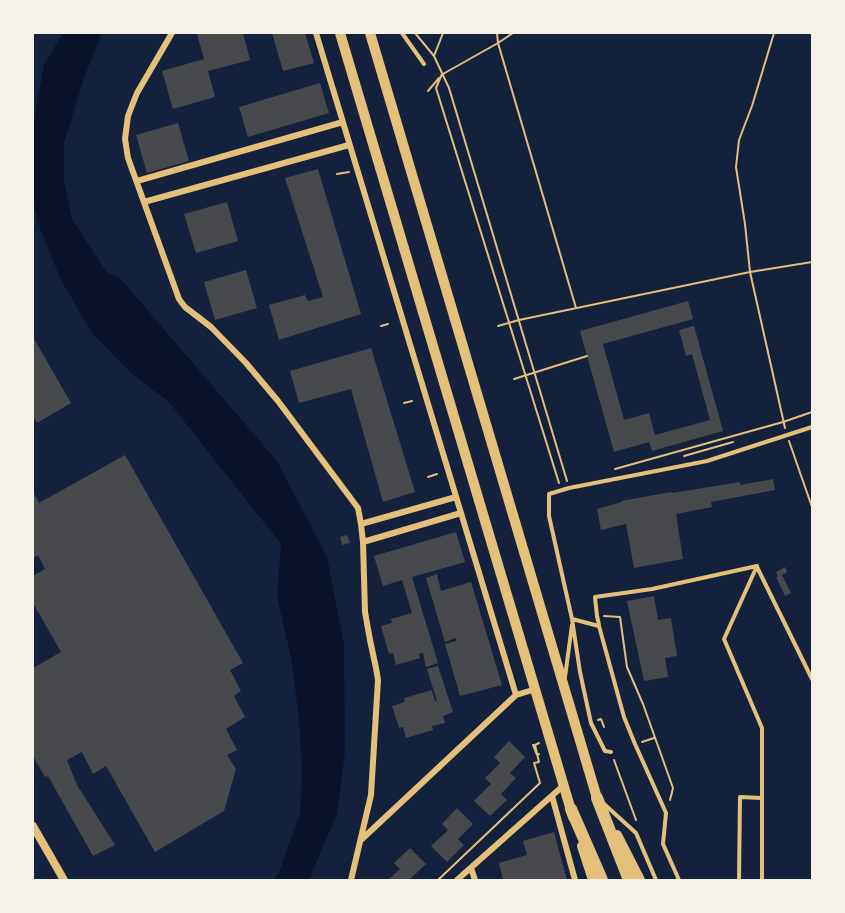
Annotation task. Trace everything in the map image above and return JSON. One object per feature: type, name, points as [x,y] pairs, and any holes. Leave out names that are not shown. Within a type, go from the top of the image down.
[{"type":"highway","points":[[597,798],[629,880]]},
{"type":"highway","points":[[571,808],[603,880]]},
{"type":"main road","points":[[340,33],[593,880]]},
{"type":"main road","points":[[369,33],[597,798],[639,880]]},
{"type":"street","points":[[172,33],[137,93],[128,116],[125,139],[128,158],[179,298],[185,307],[211,327],[246,363],[278,401],[358,508],[363,542],[365,612],[378,680],[371,795],[351,880]]},
{"type":"street","points":[[316,33],[516,695]]},
{"type":"street","points":[[137,181],[343,122]]},
{"type":"street","points":[[144,202],[349,145]]},
{"type":"street","points":[[361,524],[456,497]]},
{"type":"street","points":[[363,542],[461,513]]},
{"type":"street","points":[[361,840],[516,695],[536,689]]},
{"type":"street","points":[[457,880],[564,785]]},
{"type":"street","points":[[552,796],[575,880]]},
{"type":"street","points":[[33,826],[64,880]]},
{"type":"street","points":[[471,867],[474,880]]},
{"type":"lane","points":[[402,33],[424,64]]},
{"type":"lane","points":[[611,752],[605,751],[591,723],[572,619],[549,516],[549,494],[707,461],[812,427]]},
{"type":"lane","points":[[680,880],[663,844],[666,814],[624,717],[597,616],[595,597],[652,589],[757,566]]},
{"type":"lane","points":[[757,566],[812,679]]},
{"type":"lane","points":[[757,566],[724,639],[762,728],[762,880]]},
{"type":"lane","points":[[564,687],[572,619]]},
{"type":"lane","points":[[572,619],[600,626]]},
{"type":"lane","points":[[739,880],[740,797],[762,798]]},
{"type":"lane","points":[[597,798],[636,833],[657,880]]},
{"type":"path","points":[[415,33],[434,56],[449,88],[569,488]]},
{"type":"path","points":[[434,56],[443,33]]},
{"type":"path","points":[[497,33],[576,308]]},
{"type":"path","points":[[428,91],[442,74],[513,33]]},
{"type":"path","points":[[774,33],[739,140],[736,167],[750,272],[783,422],[812,507]]},
{"type":"path","points":[[442,74],[436,88],[561,490]]},
{"type":"path","points":[[337,174],[344,173]]},
{"type":"path","points":[[498,326],[750,272],[812,262]]},
{"type":"path","points":[[381,326],[388,324]]},
{"type":"path","points":[[514,379],[587,356]]},
{"type":"path","points":[[404,403],[412,401]]},
{"type":"path","points":[[622,472],[613,472],[620,467],[812,412]]},
{"type":"path","points":[[778,430],[793,425]]},
{"type":"path","points":[[678,457],[733,442]]},
{"type":"path","points":[[428,477],[437,474]]},
{"type":"path","points":[[608,616],[620,617],[627,667],[643,704],[673,788],[666,814]]},
{"type":"path","points":[[600,726],[602,731]]},
{"type":"path","points":[[438,880],[540,783],[534,763],[539,762],[535,744],[546,741]]},
{"type":"path","points":[[611,752],[637,823]]},
{"type":"water","points":[[63,33],[102,33],[85,75],[64,143],[64,181],[72,219],[107,273],[120,278],[277,461],[327,557],[344,645],[345,752],[337,814],[309,880],[274,880],[280,870],[300,813],[302,769],[292,662],[277,597],[281,544],[169,402],[131,373],[92,333],[61,280],[39,226],[33,202],[33,124],[44,65]]},
{"type":"building","points":[[243,33],[250,60],[208,71],[215,97],[173,109],[162,71],[204,59],[197,34]]},
{"type":"building","points":[[272,33],[305,33],[314,63],[283,71]]},
{"type":"building","points":[[320,83],[329,113],[248,137],[239,107]]},
{"type":"building","points":[[178,123],[189,161],[147,173],[136,135]]},
{"type":"building","points":[[318,169],[361,314],[279,340],[269,305],[305,295],[308,301],[323,297],[285,178]]},
{"type":"building","points":[[227,202],[238,241],[196,253],[184,214]]},
{"type":"building","points":[[246,270],[257,308],[215,320],[204,282]]},
{"type":"building","points":[[688,301],[693,319],[603,344],[624,420],[649,413],[655,435],[710,420],[692,354],[686,356],[679,330],[694,326],[723,431],[652,451],[649,442],[614,452],[580,331]]},
{"type":"building","points":[[33,337],[71,403],[37,423],[33,416]]},
{"type":"building","points":[[371,348],[415,492],[383,502],[351,389],[299,403],[290,371]]},
{"type":"building","points":[[125,455],[243,663],[230,670],[241,691],[234,696],[245,717],[226,729],[237,750],[227,755],[236,769],[224,811],[155,852],[106,766],[93,774],[82,752],[67,760],[77,785],[115,845],[93,856],[48,776],[45,777],[33,756],[33,668],[61,652],[33,603],[33,576],[45,569],[38,555],[33,558],[33,492],[39,503]]},
{"type":"building","points":[[773,479],[775,490],[711,502],[712,507],[676,514],[683,559],[634,568],[626,524],[601,530],[597,509],[621,501]]},
{"type":"building","points":[[456,532],[465,562],[412,577],[438,663],[426,667],[423,653],[419,654],[420,658],[396,665],[393,653],[389,654],[381,626],[392,623],[391,619],[412,613],[402,580],[383,586],[374,556]]},
{"type":"building","points":[[347,535],[350,543],[342,545],[340,537]]},
{"type":"building","points":[[785,567],[787,572],[782,575],[791,593],[785,596],[776,572]]},
{"type":"building","points":[[437,574],[441,591],[471,582],[502,685],[460,696],[445,644],[456,641],[456,638],[445,642],[426,578]]},
{"type":"building","points":[[654,596],[658,620],[671,618],[677,656],[665,658],[668,677],[644,681],[627,601]]},
{"type":"building","points":[[438,666],[453,712],[443,716],[445,723],[432,726],[433,730],[406,738],[403,727],[399,728],[392,706],[405,702],[404,698],[432,690],[435,701],[437,701],[427,669]]},
{"type":"building","points":[[509,741],[525,757],[510,773],[516,778],[501,794],[507,800],[490,816],[474,801],[491,784],[485,778],[500,763],[494,757]]},
{"type":"building","points":[[457,808],[473,824],[458,839],[464,845],[447,862],[431,846],[448,830],[442,824]]},
{"type":"building","points":[[554,832],[567,880],[503,880],[499,863],[527,855],[523,841]]},
{"type":"building","points":[[410,848],[426,864],[409,880],[388,880],[400,869],[394,863]]}]
